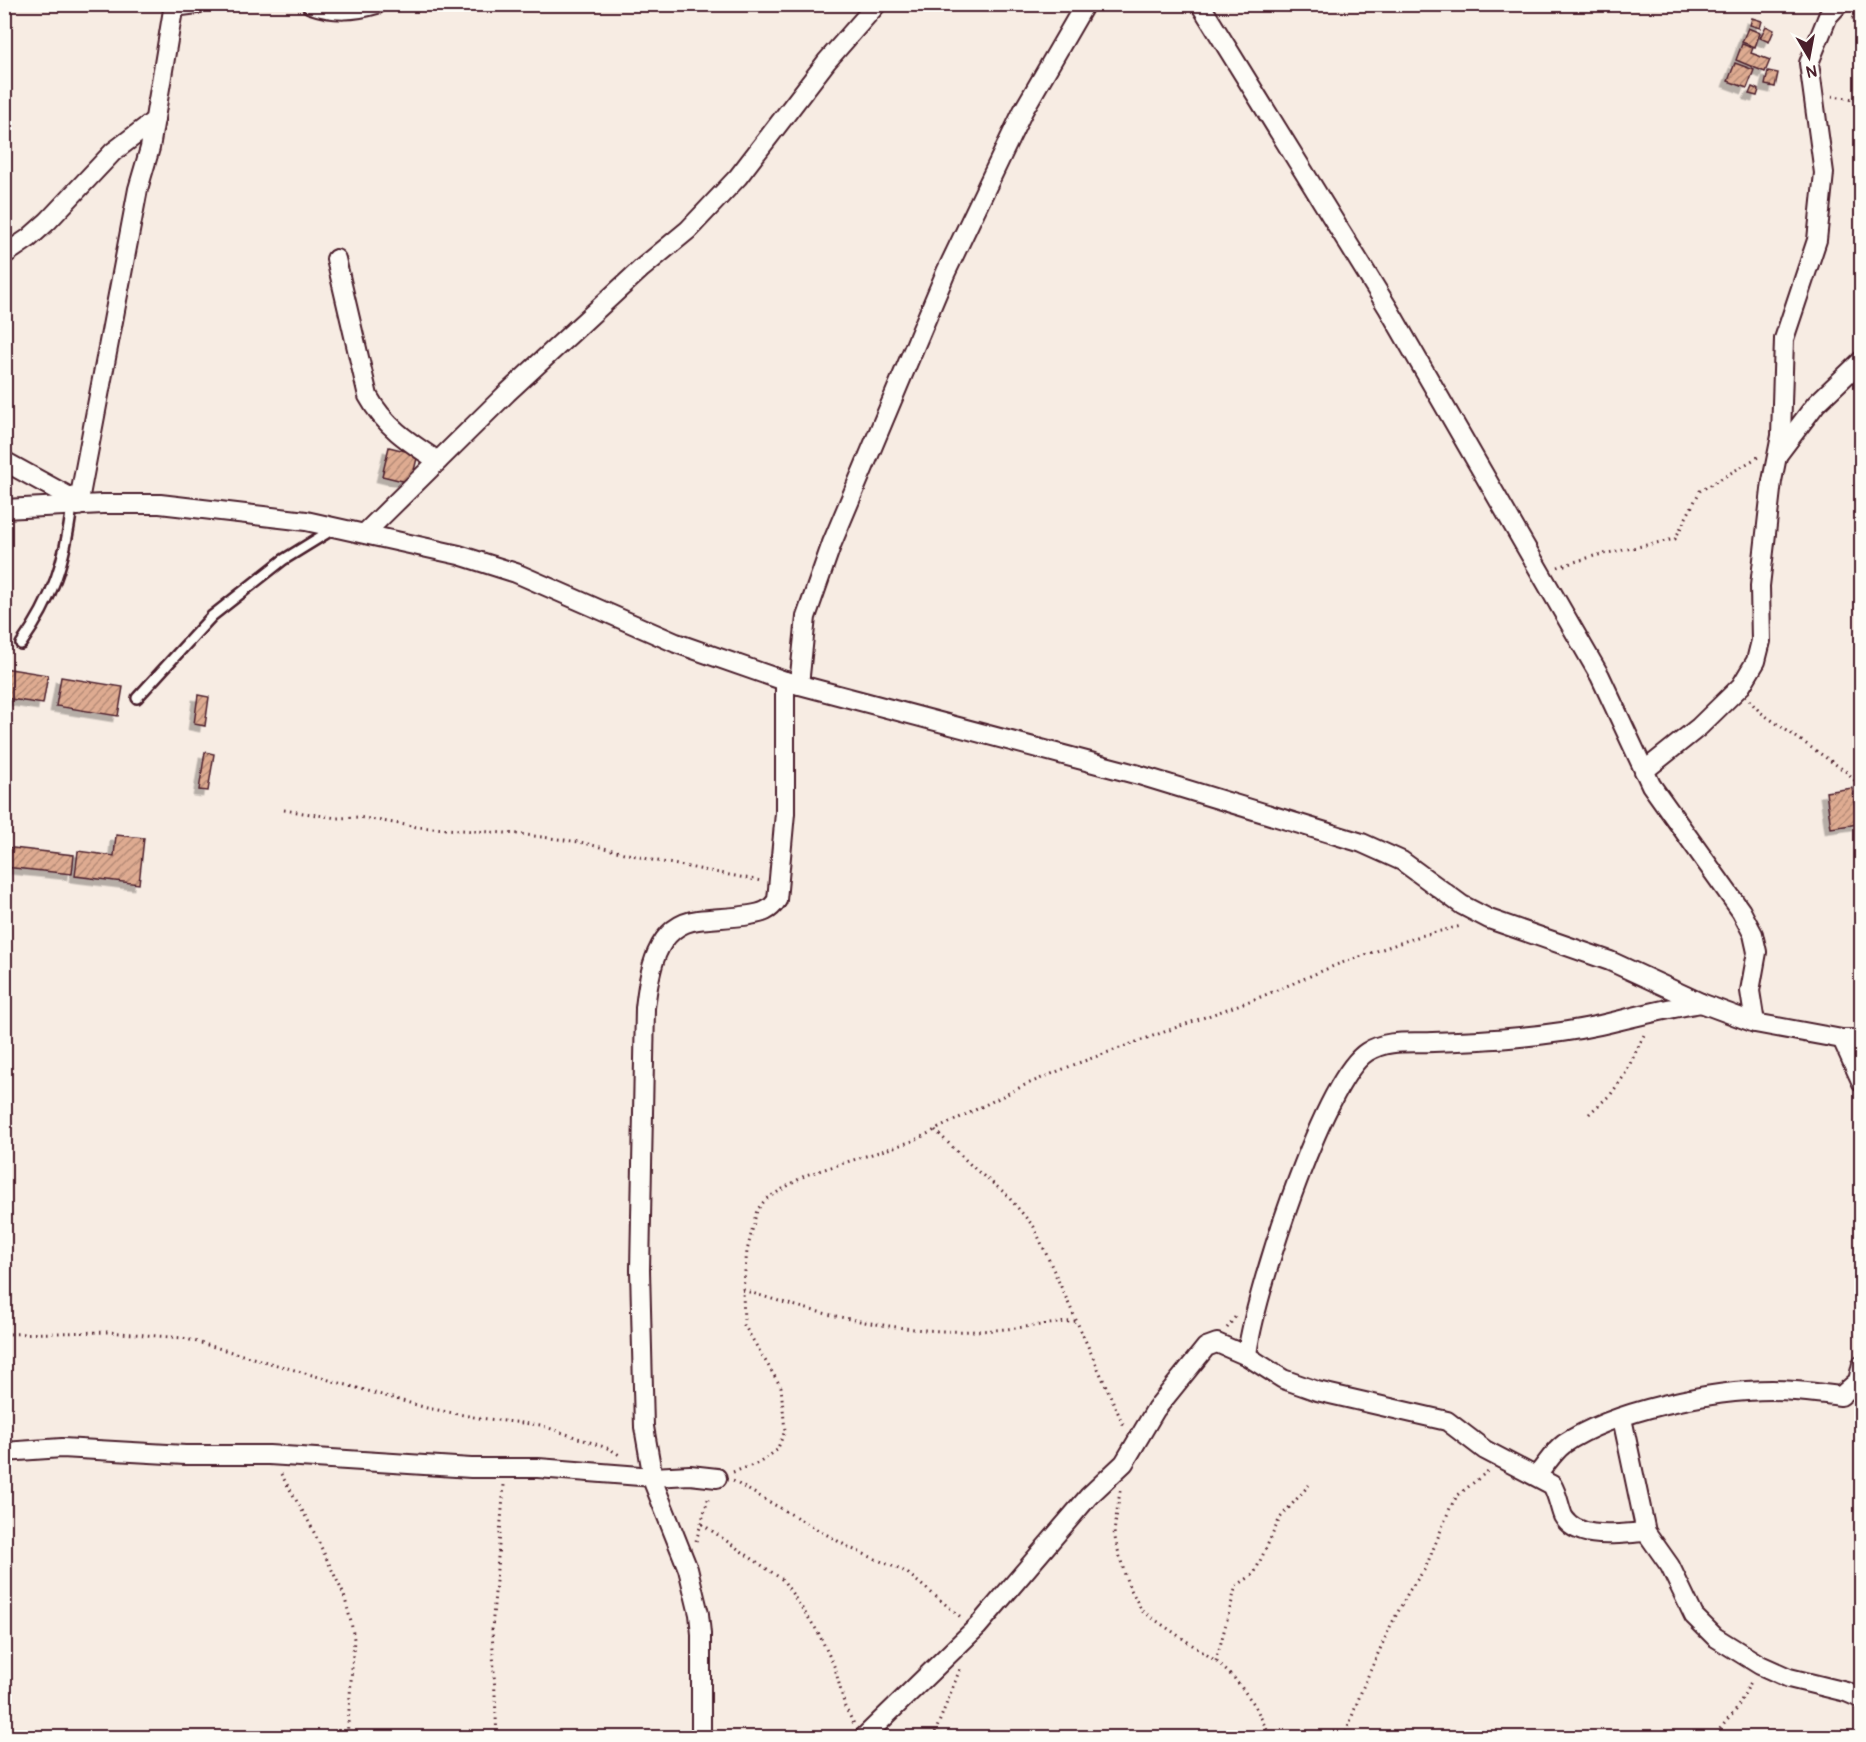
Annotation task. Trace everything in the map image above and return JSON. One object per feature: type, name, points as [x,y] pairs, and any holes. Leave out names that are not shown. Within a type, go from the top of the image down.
[{"type":"street","points":[[76,504],[138,189],[155,120],[174,6],[197,4]]},
{"type":"street","points":[[310,4],[337,11],[360,10],[377,4]]},
{"type":"street","points":[[365,533],[507,393],[642,268],[688,230],[738,177],[789,108],[877,4]]},
{"type":"street","points":[[701,1737],[701,1634],[688,1569],[647,1476],[640,1347],[645,1008],[649,971],[661,943],[676,928],[696,920],[728,919],[765,912],[777,900],[785,813],[792,683],[806,617],[832,543],[946,272],[1023,111],[1085,4]]},
{"type":"street","points":[[1200,4],[1388,308],[1604,684],[1644,771],[1741,911],[1753,934],[1757,952],[1750,991],[1755,1023]]},
{"type":"street","points":[[1644,771],[1699,727],[1741,686],[1756,661],[1761,641],[1760,586],[1783,415],[1781,374],[1784,339],[1817,240],[1824,173],[1809,63],[1828,16],[1839,4]]},
{"type":"street","points":[[4,255],[29,238],[48,221],[113,152],[155,120]]},
{"type":"street","points":[[336,259],[368,396],[378,414],[393,431],[438,461]]},
{"type":"street","points":[[1778,451],[1816,404],[1862,360]]},
{"type":"street","points":[[4,461],[76,504]]},
{"type":"street","points":[[4,509],[76,504],[160,504],[337,527],[459,555],[516,573],[676,643],[792,683],[1139,775],[1362,843],[1402,861],[1462,905],[1489,919],[1610,961],[1701,1003],[1755,1023],[1842,1039],[1862,1039]]},
{"type":"street","points":[[1247,1356],[1249,1334],[1273,1254],[1312,1144],[1350,1073],[1366,1053],[1383,1045],[1401,1042],[1506,1040],[1540,1035],[1599,1025],[1658,1009],[1701,1003]]},
{"type":"street","points":[[1842,1039],[1862,1083]]},
{"type":"street","points":[[865,1736],[972,1632],[1089,1496],[1128,1457],[1156,1409],[1206,1347],[1217,1343],[1247,1356],[1283,1379],[1317,1391],[1447,1421],[1501,1458],[1537,1475],[1552,1485],[1563,1515],[1569,1524],[1578,1529],[1590,1533],[1646,1532]]},
{"type":"street","points":[[1537,1475],[1563,1444],[1594,1427],[1725,1393],[1802,1390],[1841,1396],[1858,1381],[1862,1364]]},
{"type":"street","points":[[1622,1418],[1646,1532],[1670,1566],[1694,1616],[1715,1637],[1760,1665],[1788,1678],[1846,1692],[1862,1699]]},
{"type":"street","points":[[4,1452],[62,1448],[185,1455],[269,1455],[506,1469],[717,1478]]},
{"type":"lane","points":[[21,644],[50,598],[66,551],[76,504]]},
{"type":"lane","points":[[137,698],[212,616],[283,560],[337,527]]},
{"type":"path","points":[[1812,95],[1862,100]]},
{"type":"path","points":[[1539,574],[1594,556],[1675,539],[1700,491],[1778,451]]},
{"type":"path","points":[[1741,686],[1760,712],[1848,773],[1862,788]]},
{"type":"path","points":[[284,810],[337,818],[359,817],[417,827],[519,834],[580,842],[652,860],[780,885]]},
{"type":"path","points":[[972,1632],[949,1606],[906,1572],[850,1548],[724,1476],[759,1463],[777,1450],[785,1431],[781,1388],[744,1325],[742,1290],[757,1210],[766,1199],[806,1175],[839,1162],[886,1152],[1063,1069],[1263,996],[1336,964],[1420,936],[1489,919]]},
{"type":"path","points":[[1589,1114],[1624,1076],[1658,1009]]},
{"type":"path","points":[[935,1130],[1028,1217],[1122,1421],[1128,1457],[1114,1532],[1127,1582],[1142,1611],[1216,1661],[1235,1679],[1254,1704],[1271,1737]]},
{"type":"path","points":[[742,1290],[825,1315],[923,1330],[976,1331],[1077,1321]]},
{"type":"path","points":[[4,1334],[108,1332],[183,1338],[427,1408],[479,1418],[540,1425],[610,1449],[647,1476]]},
{"type":"path","points":[[269,1455],[310,1524],[344,1595],[354,1639],[347,1737]]},
{"type":"path","points":[[1344,1737],[1390,1627],[1409,1591],[1425,1569],[1450,1508],[1457,1496],[1501,1458]]},
{"type":"path","points":[[497,1737],[492,1629],[506,1469]]},
{"type":"path","points":[[688,1569],[711,1490],[717,1478]]},
{"type":"path","points":[[1216,1661],[1236,1586],[1254,1574],[1280,1518],[1309,1485]]},
{"type":"path","points":[[702,1523],[783,1580],[818,1632],[835,1668],[851,1721],[865,1736]]},
{"type":"path","points":[[1712,1737],[1736,1710],[1760,1665]]},
{"type":"path","points":[[933,1737],[960,1669]]},
{"type":"building","points":[[1752,18],[1762,21],[1760,28],[1750,25]]},
{"type":"building","points":[[1766,26],[1774,30],[1769,42],[1760,38]]},
{"type":"building","points":[[1748,28],[1760,33],[1755,47],[1742,42]]},
{"type":"building","points":[[1742,44],[1753,48],[1751,53],[1770,60],[1765,72],[1736,60]]},
{"type":"building","points":[[1735,63],[1754,70],[1747,88],[1728,81]]},
{"type":"building","points":[[1768,71],[1778,73],[1775,87],[1765,85]]},
{"type":"building","points":[[1752,87],[1759,90],[1757,96],[1749,94]]},
{"type":"building","points":[[389,447],[418,454],[411,483],[382,476]]},
{"type":"building","points":[[4,668],[48,675],[43,704],[4,698]]},
{"type":"building","points":[[61,677],[123,687],[118,716],[56,706]]},
{"type":"building","points":[[198,695],[209,697],[205,726],[194,724]]},
{"type":"building","points":[[205,752],[214,754],[208,791],[199,790]]},
{"type":"building","points":[[1852,788],[1858,824],[1831,828],[1826,792]]},
{"type":"building","points":[[116,835],[144,838],[139,884],[75,876],[78,851],[114,856]]},
{"type":"building","points":[[4,847],[74,855],[72,874],[4,867]]}]
